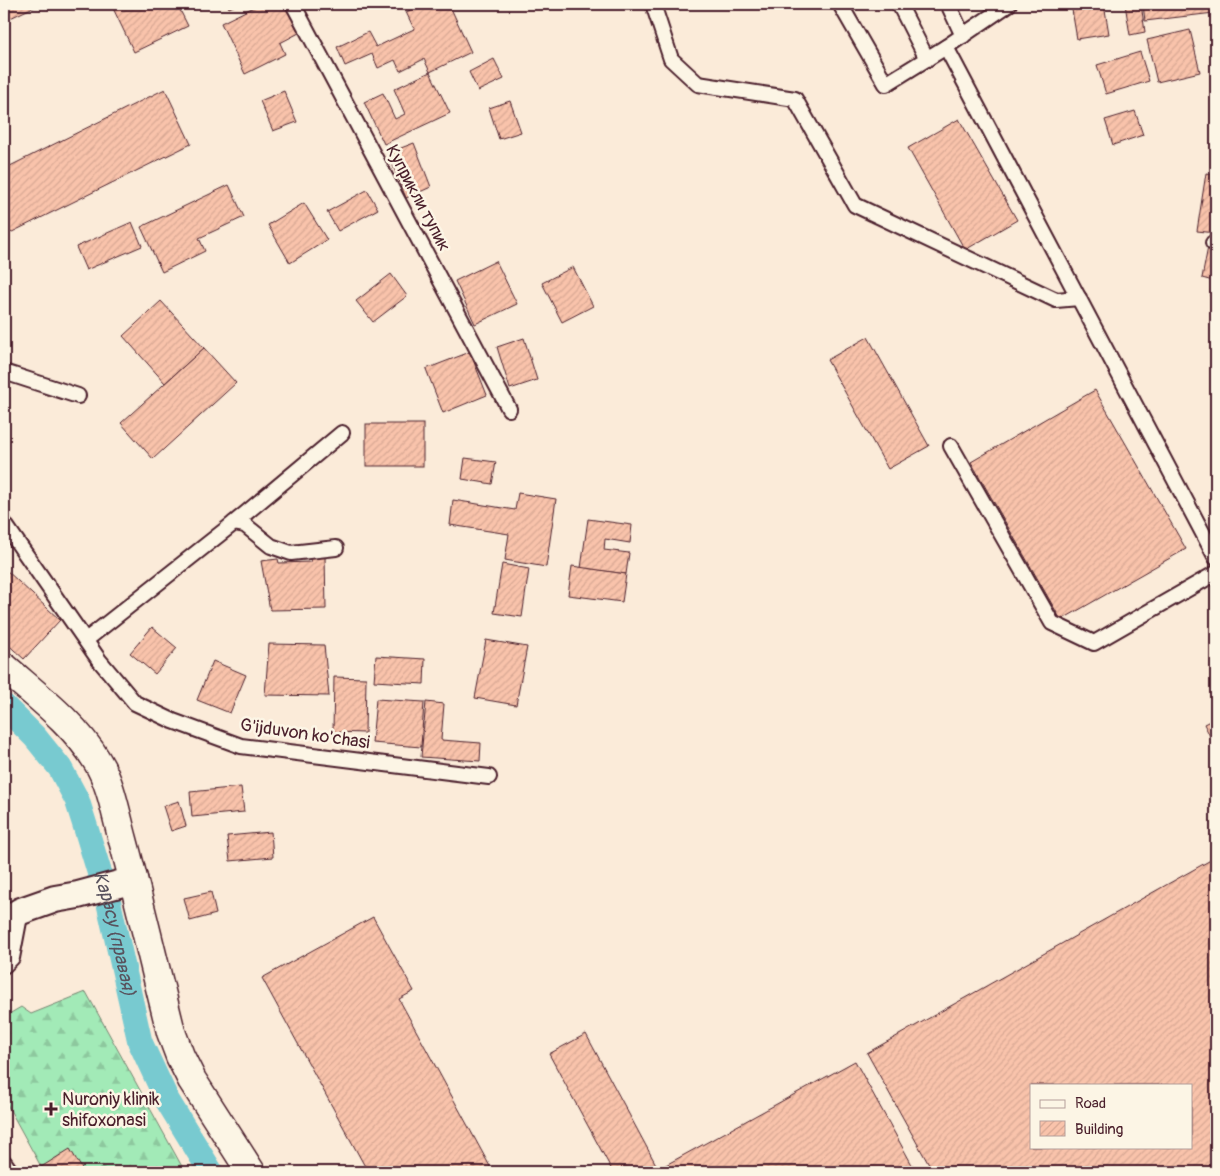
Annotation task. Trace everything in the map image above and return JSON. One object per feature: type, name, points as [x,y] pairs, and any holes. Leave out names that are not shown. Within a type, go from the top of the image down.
[{"type":"street","points":[[4,668],[60,716],[88,746],[99,763],[107,780],[128,881],[171,1032],[192,1080],[251,1172]]},
{"type":"street","points":[[12,916],[54,900],[128,881]]},
{"type":"lane","name":"Куприкли тупик","points":[[293,4],[509,409]]},
{"type":"lane","points":[[653,4],[671,59],[698,84],[795,99],[855,205],[1056,300],[1079,298]]},
{"type":"lane","points":[[840,4],[886,84],[963,36],[1009,4]]},
{"type":"lane","points":[[899,4],[927,59]]},
{"type":"lane","points":[[948,4],[963,36]]},
{"type":"lane","points":[[946,47],[1216,558]]},
{"type":"lane","points":[[4,372],[78,396]]},
{"type":"lane","points":[[86,640],[234,523],[342,433]]},
{"type":"lane","points":[[951,446],[1052,623],[1094,643],[1216,573]]},
{"type":"lane","name":"G'ijduvon ko'chasi","points":[[4,523],[99,660],[135,703],[173,721],[241,746],[488,777]]},
{"type":"lane","points":[[234,523],[245,525],[271,546],[291,553],[336,548]]},
{"type":"lane","points":[[4,966],[12,958],[12,916]]},
{"type":"lane","points":[[4,1162],[11,1172]]},
{"type":"green space","points":[[86,992],[185,1172],[44,1172],[4,1099],[4,1017],[21,1007],[31,1014]]},
{"type":"building","points":[[4,4],[40,4],[4,21]]},
{"type":"building","points":[[111,4],[177,4],[188,26],[134,52]]},
{"type":"building","points":[[227,4],[238,4],[229,8]]},
{"type":"building","points":[[254,4],[285,4],[299,33],[280,43],[285,54],[245,74],[221,23],[256,6]]},
{"type":"building","points":[[423,4],[449,4],[471,52],[430,72],[424,59],[400,71],[395,60],[378,68],[372,54],[345,66],[337,47],[368,32],[376,47],[414,29],[406,12]]},
{"type":"building","points":[[1071,4],[1104,4],[1109,34],[1077,39]]},
{"type":"building","points":[[1125,4],[1141,4],[1145,32],[1130,35]]},
{"type":"building","points":[[1143,4],[1213,4],[1214,13],[1145,21]]},
{"type":"building","points":[[1190,30],[1200,72],[1157,82],[1147,40]]},
{"type":"building","points":[[1140,52],[1149,81],[1106,94],[1097,65]]},
{"type":"building","points":[[494,59],[504,79],[478,91],[469,72]]},
{"type":"building","points":[[430,72],[450,113],[384,144],[364,102],[383,93],[395,119],[405,114],[394,89]]},
{"type":"building","points":[[165,89],[191,144],[4,236],[4,169]]},
{"type":"building","points":[[284,91],[297,122],[273,131],[260,101]]},
{"type":"building","points":[[510,101],[521,132],[499,139],[489,108]]},
{"type":"building","points":[[1135,111],[1143,135],[1113,145],[1105,120]]},
{"type":"building","points":[[959,119],[1017,220],[965,250],[908,148]]},
{"type":"building","points":[[414,143],[431,187],[406,198],[388,153]]},
{"type":"building","points":[[1206,173],[1216,175],[1216,233],[1197,231]]},
{"type":"building","points":[[229,185],[244,217],[199,238],[205,251],[162,272],[141,227]]},
{"type":"building","points":[[367,190],[378,209],[338,231],[327,212]]},
{"type":"building","points":[[304,203],[327,240],[290,263],[268,225]]},
{"type":"building","points":[[132,222],[142,246],[86,270],[76,247]]},
{"type":"building","points":[[1208,247],[1216,249],[1216,297],[1210,296],[1213,281],[1202,278]]},
{"type":"building","points":[[496,261],[517,304],[475,324],[455,281]]},
{"type":"building","points":[[573,267],[593,306],[562,322],[542,283]]},
{"type":"building","points":[[391,274],[407,296],[373,322],[356,301]]},
{"type":"building","points":[[161,301],[204,348],[165,383],[123,336]]},
{"type":"building","points":[[868,337],[929,446],[888,469],[827,360]]},
{"type":"building","points":[[524,338],[537,380],[510,389],[497,347]]},
{"type":"building","points":[[204,348],[236,383],[153,459],[121,423]]},
{"type":"building","points":[[470,352],[487,395],[443,413],[426,369]]},
{"type":"building","points":[[1095,390],[1186,549],[1061,620],[971,462]]},
{"type":"building","points":[[366,424],[423,424],[423,466],[366,466]]},
{"type":"building","points":[[465,458],[496,462],[492,484],[462,479]]},
{"type":"building","points":[[518,493],[556,499],[546,567],[505,560],[509,534],[450,525],[453,500],[515,510]]},
{"type":"building","points":[[588,519],[632,525],[630,543],[605,539],[604,550],[629,553],[626,574],[581,568]]},
{"type":"building","points":[[325,556],[326,609],[270,610],[261,561],[278,559],[279,563],[311,562],[312,557]]},
{"type":"building","points":[[502,564],[529,569],[522,617],[494,613]]},
{"type":"building","points":[[572,566],[626,574],[622,602],[568,595]]},
{"type":"building","points":[[5,569],[60,620],[24,659],[4,641]]},
{"type":"building","points":[[152,627],[177,648],[155,674],[130,653]]},
{"type":"building","points":[[486,640],[527,647],[516,705],[475,698]]},
{"type":"building","points":[[269,644],[324,645],[329,696],[265,695]]},
{"type":"building","points":[[376,656],[425,659],[424,684],[374,681]]},
{"type":"building","points":[[213,661],[246,675],[230,713],[197,700]]},
{"type":"building","points":[[334,677],[366,678],[365,733],[333,732]]},
{"type":"building","points":[[376,699],[424,702],[421,747],[372,743]]},
{"type":"building","points":[[426,702],[444,704],[441,740],[481,743],[480,761],[421,757]]},
{"type":"building","points":[[1216,718],[1216,748],[1204,724]]},
{"type":"building","points":[[241,787],[244,812],[192,817],[190,792]]},
{"type":"building","points":[[179,801],[186,826],[171,831],[163,806]]},
{"type":"building","points":[[271,832],[273,857],[230,861],[227,836]]},
{"type":"building","points":[[1216,857],[1216,1172],[933,1172],[867,1053]]},
{"type":"building","points":[[211,892],[216,914],[190,921],[184,898]]},
{"type":"building","points":[[373,917],[414,991],[399,999],[493,1172],[368,1172],[262,978]]},
{"type":"building","points":[[586,1034],[660,1172],[613,1172],[549,1054]]},
{"type":"building","points":[[855,1061],[916,1172],[667,1172],[664,1166]]},
{"type":"building","points":[[70,1149],[84,1172],[40,1172],[38,1169]]},
{"type":"waterway","name":"Карасу (правая)","points":[[4,706],[35,737],[60,768],[77,800],[109,904],[140,1042],[167,1100],[211,1172]]},
{"type":"place","name":"Nuroniy klinik shifoxonasi","points":[[51,1109]]}]
